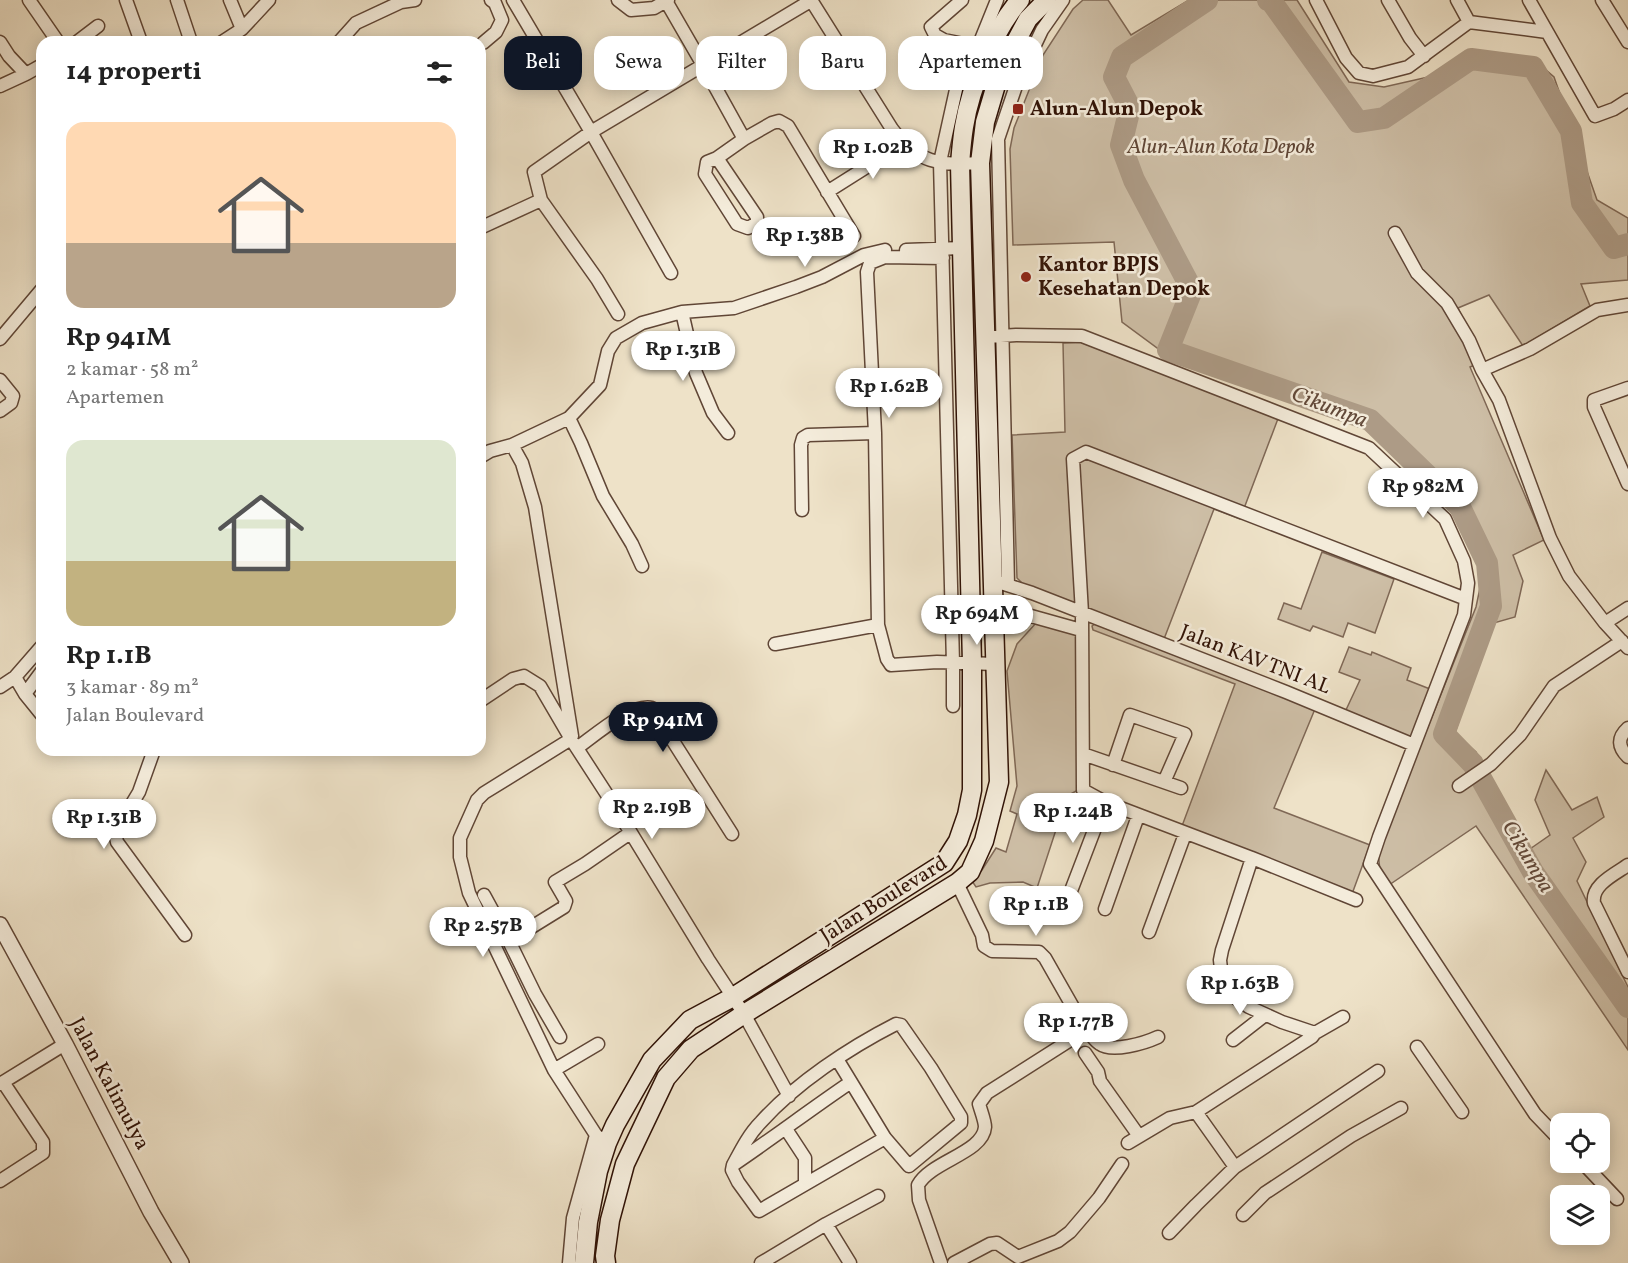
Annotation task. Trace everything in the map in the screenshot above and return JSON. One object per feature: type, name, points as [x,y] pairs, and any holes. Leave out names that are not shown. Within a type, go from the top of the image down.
[{"type":"main road","name":"Jalan Boulevard","points":[[584,1263],[588,1222],[602,1139],[615,1125],[651,1060],[690,1020],[733,997],[944,862],[958,841],[968,814],[972,790],[972,664],[960,164],[964,126],[970,99],[994,37],[1020,0]]},
{"type":"main road","name":"Jalan Boulevard","points":[[606,1263],[610,1220],[625,1164],[666,1078],[691,1049],[957,883],[969,872],[984,841],[999,782],[995,629],[1001,583],[993,336],[980,163],[985,122],[998,78],[1028,19],[1047,0]]},
{"type":"street","points":[[29,0],[54,36]]},
{"type":"street","points":[[126,0],[139,36]]},
{"type":"street","points":[[177,0],[189,36]]},
{"type":"street","points":[[230,0],[242,29]]},
{"type":"street","points":[[231,36],[242,29],[269,0]]},
{"type":"street","points":[[344,36],[356,23],[401,2],[415,0]]},
{"type":"street","points":[[486,40],[496,32],[502,20],[495,3],[491,0]]},
{"type":"street","points":[[513,0],[671,273]]},
{"type":"street","points":[[618,0],[631,10],[654,8],[667,1],[696,53]]},
{"type":"street","points":[[752,36],[812,0],[891,129],[903,144],[927,160],[960,164],[980,163]]},
{"type":"street","points":[[937,36],[931,27],[962,0]]},
{"type":"street","points":[[982,36],[997,0]]},
{"type":"street","points":[[1063,0],[1042,30],[1017,83],[998,138],[993,336],[1082,336],[1369,448],[1445,519],[1464,561],[1468,583],[1464,615],[1370,864],[1535,1114],[1550,1130]]},
{"type":"street","points":[[1316,0],[1346,58],[1359,73],[1373,76],[1408,67],[1469,22],[1547,32]]},
{"type":"street","points":[[1388,0],[1410,38],[1424,56]]},
{"type":"street","points":[[1457,0],[1469,22]]},
{"type":"street","points":[[1529,0],[1595,116],[1614,109],[1628,100]]},
{"type":"street","points":[[1602,0],[1628,42]]},
{"type":"street","points":[[85,36],[98,27]]},
{"type":"street","points":[[0,42],[9,56],[26,74]]},
{"type":"street","points":[[0,86],[36,68]]},
{"type":"street","points":[[618,314],[597,279],[542,200],[534,172],[591,132],[696,69]]},
{"type":"street","points":[[717,90],[744,139]]},
{"type":"street","points":[[953,706],[940,162],[956,90]]},
{"type":"street","points":[[717,158],[757,217],[757,223],[748,228],[737,224],[705,174],[707,162],[772,123],[784,122],[854,236]]},
{"type":"street","points":[[827,192],[903,144]]},
{"type":"street","points":[[486,225],[542,200]]},
{"type":"street","points":[[1395,233],[1418,273],[1447,303],[1469,340],[1499,400],[1550,538],[1569,576],[1605,623],[1625,644],[1554,686],[1520,735],[1491,764],[1459,786]]},
{"type":"street","points":[[962,248],[943,254],[885,257],[870,263],[867,272],[875,434],[878,625],[887,659],[891,665],[938,662],[995,664]]},
{"type":"street","points":[[486,453],[512,445],[569,418],[600,385],[608,351],[616,338],[642,323],[682,312],[734,308],[822,277],[864,255],[882,250],[943,254]]},
{"type":"street","points":[[0,339],[36,296]]},
{"type":"street","points":[[1482,370],[1530,349],[1597,310],[1628,305]]},
{"type":"street","points":[[682,312],[696,373],[713,412],[728,433]]},
{"type":"street","points":[[0,380],[13,396],[11,403],[0,411]]},
{"type":"street","points":[[1628,388],[1594,400],[1594,406],[1628,484]]},
{"type":"street","points":[[569,418],[603,496],[632,544],[642,566]]},
{"type":"street","points":[[802,510],[801,445],[803,438],[808,435],[875,434]]},
{"type":"street","points":[[512,445],[522,463],[535,507],[574,744]]},
{"type":"street","points":[[1356,900],[1138,816],[1104,802],[1083,790],[1082,613],[1073,459],[1086,452],[1466,599]]},
{"type":"street","name":"Jalan KAV TNI AL","points":[[1001,583],[1286,692],[1414,745]]},
{"type":"street","points":[[1605,623],[1628,608]]},
{"type":"street","points":[[995,629],[1031,616],[1081,630]]},
{"type":"street","points":[[775,644],[878,625]]},
{"type":"street","points":[[0,687],[15,677],[36,653]]},
{"type":"street","points":[[486,697],[513,679],[524,675],[540,686],[744,1014],[789,1096]]},
{"type":"street","points":[[15,677],[36,708]]},
{"type":"street","points":[[25,694],[36,679]]},
{"type":"street","points":[[569,1263],[573,1218],[602,1139],[554,1070],[469,893],[460,857],[460,838],[477,800],[484,793],[627,713],[646,707],[652,708],[732,834]]},
{"type":"street","points":[[1113,765],[1130,715],[1185,734],[1164,782]]},
{"type":"street","points":[[1628,728],[1622,734],[1620,741],[1628,757]]},
{"type":"street","points":[[1083,753],[1181,788]]},
{"type":"street","points":[[152,756],[139,792],[115,832],[117,842],[185,935]]},
{"type":"street","points":[[1069,896],[1104,802]]},
{"type":"street","points":[[1106,909],[1138,816]]},
{"type":"street","points":[[509,941],[564,907],[566,901],[555,882],[630,833]]},
{"type":"street","points":[[1149,932],[1185,834]]},
{"type":"street","points":[[1252,858],[1220,960],[1224,977],[1236,998],[1249,1007],[1265,1016],[1315,1033]]},
{"type":"street","points":[[1628,865],[1597,888],[1593,897],[1628,972]]},
{"type":"street","points":[[957,883],[982,935],[984,946],[992,951],[1039,952],[1045,958],[1086,1030],[1101,1046],[1113,1048],[1133,1045],[1158,1037]]},
{"type":"street","points":[[484,896],[560,1037]]},
{"type":"street","name":"Jalan Kalimulya","points":[[0,925],[65,1044],[151,1212],[181,1263]]},
{"type":"street","points":[[1233,1040],[1265,1016]]},
{"type":"street","points":[[1085,1053],[1098,1072],[1100,1081],[1134,1140],[1170,1118],[1197,1112],[1315,1033],[1343,1017]]},
{"type":"street","points":[[837,1059],[885,1138],[909,1166],[961,1123],[961,1117],[931,1068],[901,1025],[896,1024],[837,1059],[789,1096],[760,1123],[741,1149],[732,1172],[759,1211],[885,1138]]},
{"type":"street","points":[[941,1263],[919,1200],[920,1181],[928,1172],[978,1144],[985,1128],[979,1104],[987,1094],[1086,1030]]},
{"type":"street","points":[[0,1180],[43,1153],[44,1142],[2,1083],[65,1044]]},
{"type":"street","points":[[554,1070],[598,1044]]},
{"type":"street","points":[[1417,1047],[1462,1112]]},
{"type":"street","points":[[1169,1233],[1235,1167],[1378,1071]]},
{"type":"street","points":[[733,1165],[851,1082]]},
{"type":"street","points":[[1243,1215],[1265,1193],[1351,1136],[1401,1108]]},
{"type":"street","points":[[1197,1112],[1235,1167]]},
{"type":"street","points":[[786,1129],[805,1158],[805,1184]]},
{"type":"street","points":[[954,1263],[990,1244],[997,1243],[1018,1257],[1058,1241],[1070,1232],[1099,1198],[1122,1164]]},
{"type":"street","points":[[1592,1173],[1617,1199]]},
{"type":"street","points":[[761,1263],[878,1196]]},
{"type":"street","points":[[826,1224],[850,1263]]},
{"type":"green space","name":"Alun-Alun Kota Depok","points":[[1083,0],[1108,0],[1131,35],[1189,0],[1297,0],[1349,82],[1384,87],[1477,66],[1531,57],[1554,77],[1597,200],[1628,218],[1628,280],[1581,284],[1590,306],[1523,346],[1489,295],[1458,308],[1482,362],[1470,367],[1544,540],[1513,555],[1523,581],[1515,617],[1490,624],[1455,733],[1476,752],[1527,851],[1550,835],[1535,800],[1546,770],[1572,810],[1597,797],[1604,817],[1573,838],[1586,862],[1577,881],[1628,987],[1628,1050],[1476,826],[1389,885],[1380,871],[1378,851],[1476,607],[1485,564],[1458,507],[1368,422],[1289,389],[1268,389],[1164,353],[1122,322],[1114,242],[1013,245],[1010,149],[1014,128],[1029,90],[1043,90],[1043,55],[1073,9]]},
{"type":"green space","points":[[1080,342],[1279,416],[1240,519],[1214,509],[1164,639],[1026,587],[1017,578],[1012,435],[1065,432],[1063,343]]},
{"type":"green space","points":[[1322,552],[1394,579],[1375,633],[1348,623],[1343,637],[1313,626],[1310,631],[1278,619],[1284,603],[1301,609]]},
{"type":"green space","points":[[1036,623],[1076,635],[1078,790],[1067,796],[1037,888],[1023,882],[990,883],[976,887],[972,881],[996,848],[1006,852],[1017,814],[1010,811],[1017,786],[1007,671],[1017,644]]},
{"type":"green space","points":[[1095,624],[1315,709],[1274,808],[1370,845],[1352,894],[1182,826],[1235,684],[1093,630],[1092,626]]},
{"type":"green space","points":[[1349,647],[1371,655],[1372,652],[1411,668],[1407,680],[1430,689],[1414,735],[1410,738],[1345,712],[1360,680],[1339,672]]},
{"type":"waterway","name":"Cikumpa","points":[[1207,0],[1122,57],[1114,77],[1130,108],[1121,145],[1134,180],[1192,290],[1168,350],[1370,420],[1460,507],[1487,563],[1491,606],[1444,734],[1473,764],[1533,872],[1628,1007]]},
{"type":"waterway","name":"Cikumpa","points":[[1268,0],[1271,1],[1358,122],[1384,118],[1471,59],[1533,67],[1571,131],[1582,203],[1614,248],[1628,244]]},
{"type":"place","name":"Alun-Alun Depok","points":[[1018,109]]},
{"type":"place","name":"Kantor BPJS Kesehatan Depok","points":[[1026,277]]}]
